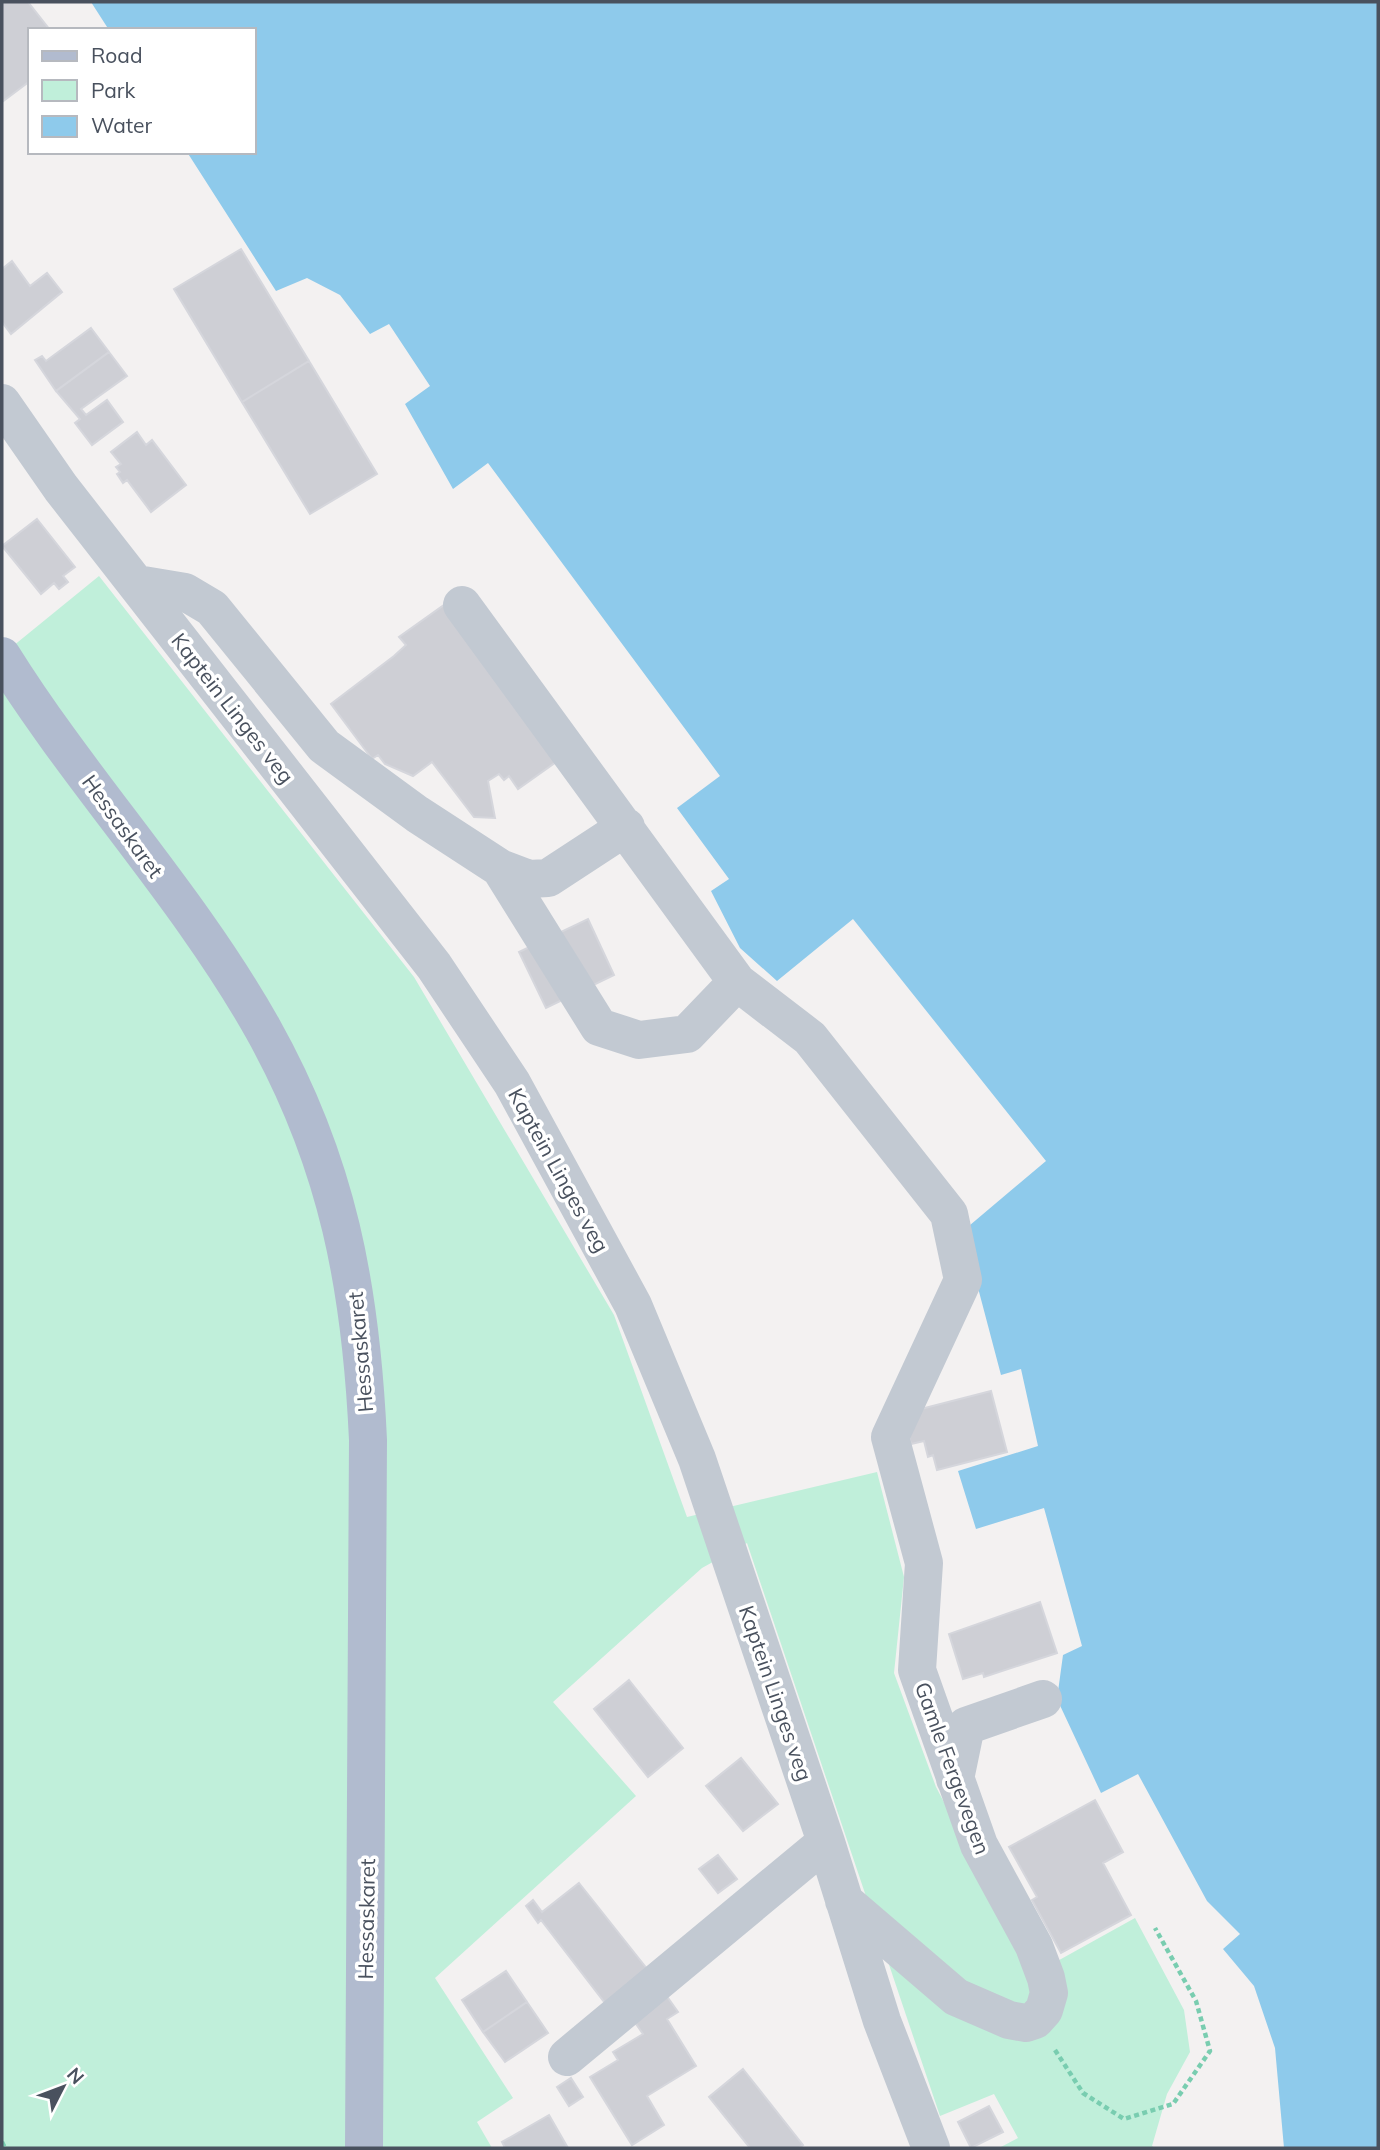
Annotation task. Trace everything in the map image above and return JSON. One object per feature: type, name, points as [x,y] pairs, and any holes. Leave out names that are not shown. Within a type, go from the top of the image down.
[{"type":"main road","name":"Hessaskaret","points":[[2,656],[213,953],[262,1028],[313,1135],[349,1254],[360,1323],[368,1440],[364,2148]]},
{"type":"street","name":"Kaptein Linges veg","points":[[2,403],[61,488],[434,966],[512,1083],[633,1305],[692,1446],[826,1842],[924,2145]]},
{"type":"street","name":"Kaptein Linges veg","points":[[137,583],[185,592],[212,608],[324,746],[451,838],[500,868],[529,879],[548,877],[626,827]]},
{"type":"street","points":[[462,605],[737,982],[687,1034],[639,1041],[599,1027],[500,868]]},
{"type":"street","name":"Gamle Fergevegen","points":[[737,982],[810,1038],[949,1214],[963,1280],[890,1437],[924,1563],[917,1670],[979,1845],[1034,1946],[1046,1978],[1049,1993],[1044,2010],[1035,2020]]},
{"type":"street","points":[[955,1779],[966,1726],[1043,1699]]},
{"type":"street","points":[[567,2057],[826,1842]]},
{"type":"street","points":[[844,1901],[956,1997],[1010,2020],[1026,2023],[1035,2020]]},
{"type":"path","points":[[1035,2020],[1083,2093],[1124,2119],[1173,2104],[1210,2051],[1196,2001],[1155,1928]]},
{"type":"path","points":[[2,2142],[5,2148]]},
{"type":"green space","points":[[99,576],[414,977],[614,1315],[687,1517],[877,1472],[904,1577],[894,1673],[936,1787],[1034,1974],[1135,1918],[1184,2010],[1190,2052],[1167,2094],[1152,2146],[1155,2148],[999,2148],[1018,2138],[994,2094],[940,2116],[747,1543],[702,1568],[553,1702],[636,1796],[435,1978],[513,2098],[477,2122],[492,2148],[2,2148],[2,655]]},
{"type":"water","points":[[91,2],[1378,2],[1378,2148],[1284,2148],[1275,2048],[1254,1986],[1223,1949],[1240,1934],[1207,1901],[1138,1774],[1101,1793],[1057,1699],[1063,1655],[1082,1646],[1044,1508],[976,1529],[958,1471],[1038,1446],[1021,1369],[1001,1375],[963,1231],[1046,1161],[853,919],[777,981],[740,948],[711,891],[729,879],[677,808],[720,776],[488,463],[453,489],[405,404],[430,386],[389,324],[370,334],[340,295],[307,278],[276,291],[188,154],[256,154],[256,28],[108,28]]},
{"type":"building","points":[[2,2],[28,2],[48,28],[28,28],[28,82],[2,102]]},
{"type":"building","points":[[241,249],[309,361],[242,402],[174,289]]},
{"type":"building","points":[[12,261],[30,286],[47,273],[62,292],[11,334],[2,322],[2,269]]},
{"type":"building","points":[[91,328],[109,352],[56,391],[35,360],[42,356],[46,361]]},
{"type":"building","points":[[109,352],[127,376],[81,409],[86,415],[107,400],[123,422],[92,445],[75,423],[80,419],[56,391]]},
{"type":"building","points":[[309,361],[377,474],[310,514],[242,402]]},
{"type":"building","points":[[137,432],[146,445],[152,440],[186,485],[151,512],[127,480],[123,483],[117,474],[120,472],[116,467],[121,464],[111,452]]},
{"type":"building","points":[[37,519],[75,567],[63,576],[68,582],[59,589],[54,583],[41,594],[2,546]]},
{"type":"building","points":[[444,605],[559,760],[518,789],[509,776],[504,780],[499,774],[488,781],[495,818],[474,817],[432,762],[413,776],[385,764],[378,755],[372,759],[331,704],[406,645],[399,637]]},
{"type":"building","points":[[588,919],[614,975],[546,1008],[519,952]]},
{"type":"building","points":[[991,1391],[1007,1452],[937,1470],[933,1455],[928,1457],[924,1441],[911,1444],[904,1417],[921,1409]]},
{"type":"building","points":[[1040,1602],[1057,1653],[984,1677],[983,1673],[963,1679],[949,1634]]},
{"type":"building","points":[[629,1680],[683,1748],[648,1777],[594,1709]]},
{"type":"building","points":[[741,1758],[778,1804],[743,1831],[706,1786]]},
{"type":"building","points":[[1095,1800],[1123,1852],[1103,1863],[1131,1915],[1061,1953],[1032,1900],[1037,1897],[1009,1847]]},
{"type":"building","points":[[718,1855],[737,1879],[718,1893],[699,1869]]},
{"type":"building","points":[[579,1883],[648,1970],[605,2003],[541,1920],[538,1923],[526,1906],[533,1900],[542,1912]]},
{"type":"building","points":[[506,1971],[527,2002],[483,2032],[462,2000]]},
{"type":"building","points":[[666,1995],[678,2012],[667,2019],[696,2066],[647,2096],[664,2125],[632,2145],[590,2077],[618,2060],[613,2052],[643,2034],[634,2021]]},
{"type":"building","points":[[527,2002],[548,2033],[505,2062],[483,2032]]},
{"type":"building","points":[[743,2069],[803,2145],[799,2148],[750,2148],[709,2097]]},
{"type":"building","points":[[571,2078],[583,2097],[569,2106],[557,2087]]},
{"type":"building","points":[[989,2106],[1003,2132],[971,2148],[958,2122]]},
{"type":"building","points":[[549,2115],[568,2148],[505,2148],[502,2142]]}]
